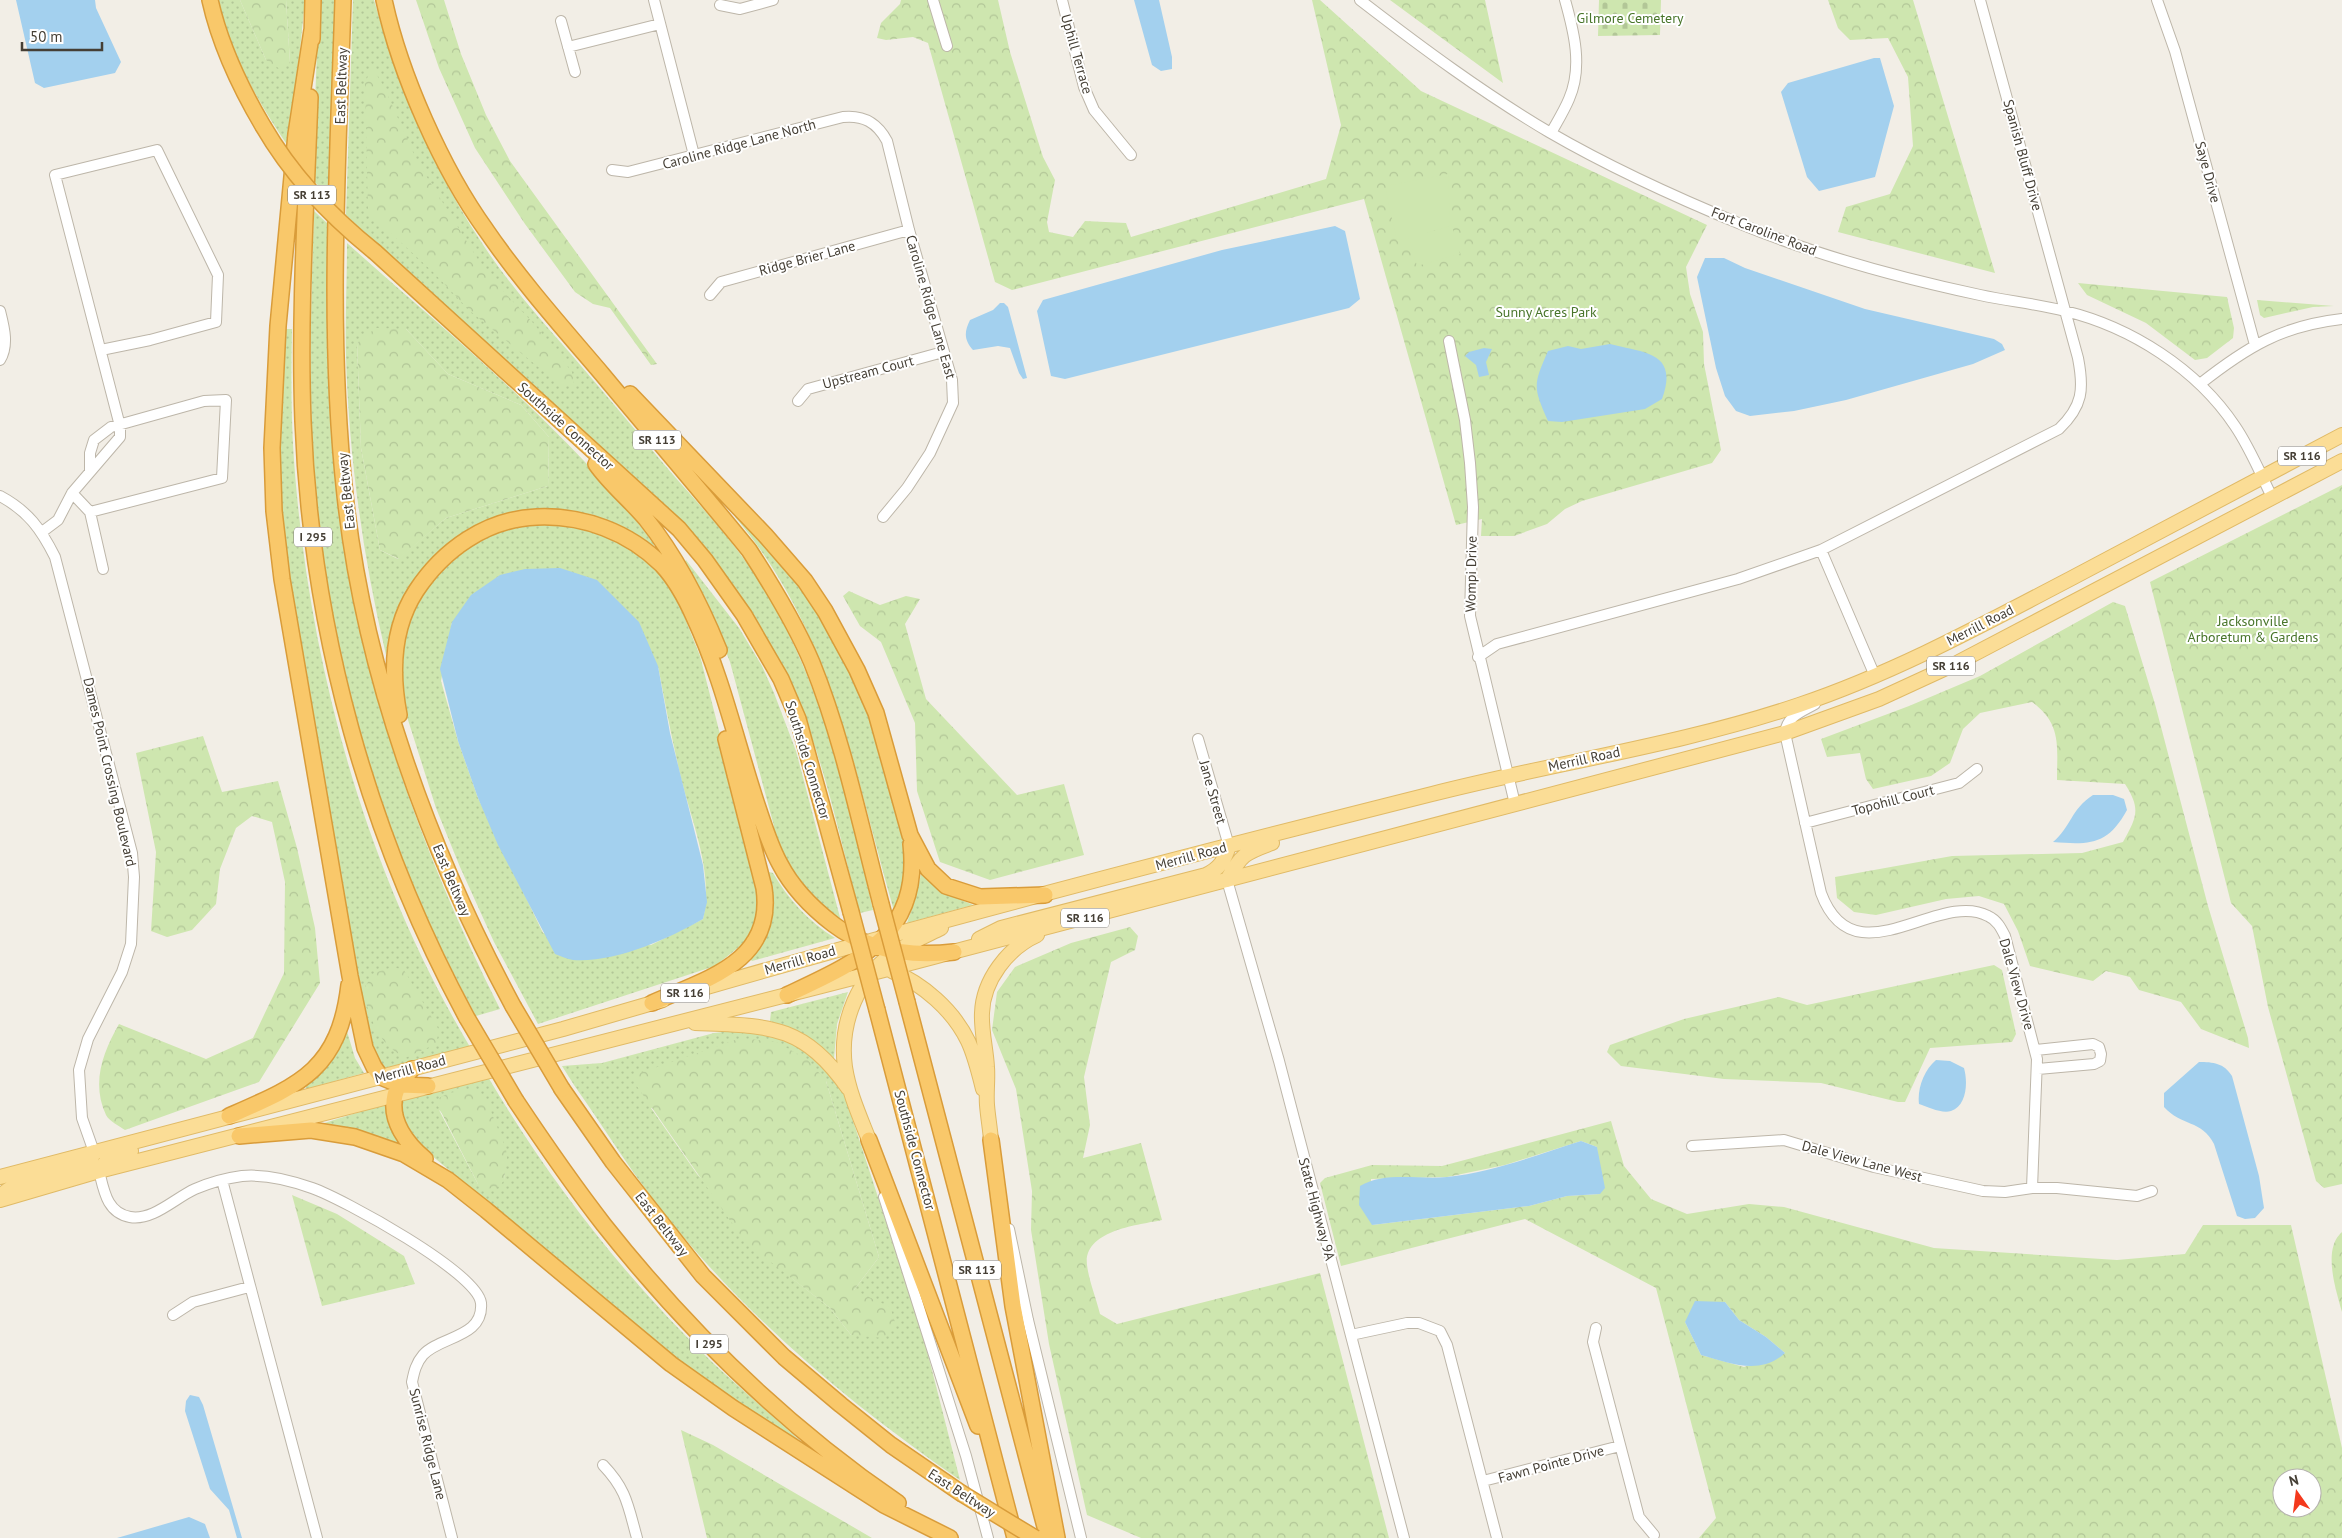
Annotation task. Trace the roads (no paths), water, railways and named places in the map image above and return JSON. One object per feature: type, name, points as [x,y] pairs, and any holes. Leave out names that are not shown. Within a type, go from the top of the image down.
[{"type":"highway","name":"Southside Connector","points":[[210,0],[227,54],[246,96],[288,166],[316,200],[678,529],[705,560],[762,642],[798,719],[877,1010],[1015,1538]]},
{"type":"highway","name":"I 295","points":[[313,0],[302,360],[303,422],[310,511],[320,583],[341,689],[373,802],[391,854],[414,908],[467,1018],[516,1101],[569,1178],[639,1268],[713,1348],[797,1426],[885,1494],[950,1538]]},
{"type":"highway","name":"East Beltway","points":[[343,0],[335,307],[337,392],[345,496],[371,641],[389,711],[435,840],[480,946],[562,1089],[612,1162],[703,1276],[784,1357],[891,1445],[961,1493],[1035,1538]]},
{"type":"highway","name":"SR 113","points":[[384,0],[410,84],[423,115],[484,229],[553,317],[749,550],[778,595],[812,663],[829,710],[1048,1538]]},
{"type":"highway","points":[[312,30],[296,134],[278,326],[272,448],[274,512],[282,579],[350,976],[365,1048],[381,1077],[398,1090],[428,1086]]},
{"type":"highway","points":[[553,317],[637,400],[765,535],[805,581],[825,610],[853,662],[876,713],[910,835],[913,860],[908,892],[900,914],[860,958],[846,967],[787,995]]},
{"type":"highway","points":[[579,438],[598,467],[645,518],[668,549],[707,620],[720,652],[778,861]]},
{"type":"highway","points":[[408,763],[396,698],[394,668],[397,637],[408,603],[435,566],[452,550],[484,530],[529,518],[554,517],[580,520],[603,527],[634,544],[663,566],[683,593],[714,663],[752,791],[778,861],[795,888],[813,909],[842,931],[896,951],[918,954],[954,952]]},
{"type":"highway","points":[[652,1003],[730,968],[743,958],[755,942],[765,915],[764,888],[697,624]]},
{"type":"highway","points":[[910,835],[928,869],[946,886],[980,897],[1045,895]]},
{"type":"highway","points":[[222,1118],[296,1086],[328,1055],[340,1031],[346,1007],[350,976]]},
{"type":"highway","points":[[412,1068],[398,1090],[395,1114],[402,1135],[416,1152],[448,1180],[671,1364],[733,1408],[884,1505],[950,1538]]},
{"type":"highway","points":[[239,1136],[311,1130],[354,1137],[404,1154],[448,1180]]},
{"type":"highway","points":[[870,1140],[974,1420],[993,1454]]},
{"type":"highway","points":[[991,1140],[1013,1306],[1057,1538]]},
{"type":"main road","name":"Merrill Road","points":[[0,1177],[381,1077],[808,958],[874,942],[966,915],[1229,846],[1508,776],[1713,730],[1797,706],[1875,676],[1975,629],[2342,435]]},
{"type":"main road","name":"Merrill Road","points":[[428,1086],[787,995],[879,969],[954,952],[1784,733],[1871,702],[1956,664],[2342,461]]},
{"type":"main road","points":[[1227,880],[1239,859],[1256,849],[1360,812]]},
{"type":"main road","points":[[954,952],[1001,928],[1206,875],[1218,869],[1224,861],[1229,846]]},
{"type":"main road","points":[[870,1140],[851,1093],[845,1066],[848,1024],[858,990],[896,951],[966,915]]},
{"type":"main road","points":[[991,1140],[987,1104],[988,1069],[982,1015],[987,990],[1002,963],[1024,941],[1068,922]]},
{"type":"main road","points":[[808,958],[842,956],[860,958],[879,969],[916,983],[955,1020],[968,1041],[987,1104]]},
{"type":"main road","points":[[681,1022],[763,1026],[786,1034],[802,1042],[827,1062],[851,1093]]},
{"type":"main road","name":"Merrill Road","points":[[0,1198],[239,1136],[398,1090]]},
{"type":"main road","points":[[99,1172],[108,1159],[118,1154],[205,1131],[222,1118]]},
{"type":"main road","points":[[0,1198],[8,1189],[21,1184],[85,1166],[90,1162],[94,1152]]},
{"type":"street","points":[[654,0],[694,156]]},
{"type":"street","points":[[720,5],[740,9],[773,0]]},
{"type":"street","points":[[933,0],[948,46]]},
{"type":"street","name":"Uphill Terrace","points":[[1062,0],[1084,87],[1094,110],[1131,155]]},
{"type":"street","name":"Fort Caroline Road","points":[[1360,0],[1449,67],[1551,133],[1676,197],[1746,226],[1895,276],[1982,296],[2065,311],[2118,329],[2164,355],[2200,384],[2234,424],[2272,497]]},
{"type":"street","points":[[1551,133],[1570,98],[1576,68],[1576,46],[1565,0]]},
{"type":"street","name":"Spanish Bluff Drive","points":[[1478,657],[1497,644],[1738,580],[1821,550],[2059,429],[2070,418],[2079,403],[2083,380],[1980,0]]},
{"type":"street","name":"Saye Drive","points":[[2157,0],[2175,51],[2255,345]]},
{"type":"street","points":[[561,21],[574,72]]},
{"type":"street","points":[[568,47],[660,24]]},
{"type":"street","name":"Caroline Ridge Lane North","points":[[612,170],[628,172],[843,117],[854,116],[865,119]]},
{"type":"street","name":"Caroline Ridge Lane East","points":[[865,119],[881,130],[886,141],[909,230],[952,380],[954,403],[930,453],[907,488],[883,517]]},
{"type":"street","points":[[42,532],[58,520],[72,493],[120,437],[120,424],[56,175],[157,150],[218,275],[216,322],[150,340],[101,350]]},
{"type":"street","name":"Ridge Brier Lane","points":[[710,295],[721,282],[909,230]]},
{"type":"street","points":[[0,311],[6,333],[3,354],[0,360]]},
{"type":"street","points":[[2200,384],[2228,362],[2255,345],[2291,329],[2318,322],[2342,319]]},
{"type":"street","name":"Wompi Drive","points":[[1450,341],[1465,420],[1470,463],[1472,507],[1470,616],[1478,657],[1515,804]]},
{"type":"street","name":"Upstream Court","points":[[798,401],[808,389],[943,352]]},
{"type":"street","points":[[90,472],[90,453],[94,440],[102,432],[120,424],[204,401],[226,400],[222,478],[90,512]]},
{"type":"street","points":[[72,493],[90,512],[103,569]]},
{"type":"street","name":"Dames Point Crossing Boulevard","points":[[0,496],[26,513],[42,532],[55,557],[63,581],[133,861],[134,886],[131,944],[122,972],[88,1039],[79,1070],[82,1118],[94,1152]]},
{"type":"street","points":[[1821,550],[1875,676]]},
{"type":"street","points":[[1784,733],[1786,723],[1792,717],[1844,688]]},
{"type":"street","name":"Dale View Drive","points":[[1784,733],[1826,905],[1832,914],[1847,927],[1868,933],[1968,910],[1989,916],[1998,924],[2005,936],[2036,1050],[2038,1069],[2032,1188]]},
{"type":"street","name":"Jane Street","points":[[1198,739],[1229,846]]},
{"type":"street","name":"Topohill Court","points":[[1805,823],[1959,783],[1977,769]]},
{"type":"street","name":"State Highway 9A","points":[[1227,880],[1279,1061],[1404,1538]]},
{"type":"street","points":[[2036,1050],[2093,1044],[2100,1047],[2102,1054],[2100,1061],[2094,1064],[2038,1069]]},
{"type":"street","points":[[870,1140],[889,1216],[958,1428],[988,1538]]},
{"type":"street","points":[[991,1140],[1028,1320],[1081,1538]]},
{"type":"street","name":"Dale View Lane West","points":[[1692,1146],[1784,1140],[1874,1167],[1983,1190],[2004,1192],[2032,1188],[2057,1188],[2137,1196],[2152,1191]]},
{"type":"street","name":"Sunrise Ridge Lane","points":[[99,1172],[106,1199],[114,1212],[131,1218],[147,1216],[195,1189],[222,1180],[243,1176],[270,1176],[313,1188],[380,1222],[426,1250],[469,1283],[481,1302],[479,1316],[472,1328],[458,1336],[438,1343],[423,1354],[416,1366],[412,1382],[415,1400],[452,1538]]},
{"type":"street","points":[[222,1180],[316,1538]]},
{"type":"street","points":[[172,1315],[193,1302],[249,1287]]},
{"type":"street","points":[[1351,1335],[1406,1323],[1419,1323],[1440,1331],[1447,1345],[1497,1538]]},
{"type":"street","name":"Fawn Pointe Drive","points":[[1596,1328],[1593,1342],[1639,1517],[1654,1534]]},
{"type":"street","name":"Fawn Pointe Drive","points":[[1483,1481],[1620,1446]]},
{"type":"street","points":[[603,1465],[616,1479],[625,1493],[637,1538]]},
{"type":"water","points":[[16,0],[95,0],[96,8],[121,62],[115,73],[44,88],[35,83]]},
{"type":"water","points":[[1134,0],[1159,0],[1172,57],[1172,69],[1161,71],[1152,65]]},
{"type":"water","points":[[1874,58],[1880,58],[1894,106],[1875,177],[1819,191],[1807,177],[1781,92],[1788,83]]},
{"type":"water","points":[[1335,226],[1345,231],[1360,299],[1349,308],[1065,379],[1051,376],[1037,311],[1043,300],[1222,250]]},
{"type":"water","points":[[1705,258],[1724,258],[1745,268],[1865,309],[1994,339],[2002,344],[2005,350],[1973,364],[1846,400],[1794,411],[1750,416],[1736,411],[1725,396],[1716,368],[1697,277]]},
{"type":"water","points":[[1000,303],[1004,303],[1008,307],[1027,378],[1023,379],[1019,373],[1010,348],[998,346],[973,350],[968,343],[966,332],[970,320],[993,310]]},
{"type":"water","points":[[1610,344],[1646,353],[1656,357],[1662,363],[1666,372],[1666,384],[1662,399],[1645,409],[1562,422],[1548,421],[1537,393],[1537,379],[1548,351],[1568,346],[1581,349]]},
{"type":"water","points":[[1484,348],[1492,349],[1486,362],[1489,375],[1479,377],[1476,365],[1465,356],[1469,352]]},
{"type":"water","points":[[560,568],[597,580],[639,622],[658,666],[670,733],[703,865],[707,902],[703,919],[658,942],[623,954],[589,960],[573,960],[555,954],[498,845],[478,798],[458,741],[440,669],[452,622],[471,595],[500,575],[525,569]]},
{"type":"water","points":[[2093,795],[2113,795],[2124,799],[2127,810],[2120,822],[2113,830],[2097,840],[2078,843],[2053,842],[2064,830],[2080,806]]},
{"type":"water","points":[[1936,1060],[1950,1061],[1964,1068],[1966,1080],[1965,1093],[1960,1104],[1951,1111],[1939,1111],[1919,1104],[1922,1080]]},
{"type":"water","points":[[2199,1062],[2218,1064],[2225,1068],[2232,1076],[2259,1176],[2264,1208],[2255,1218],[2245,1219],[2237,1216],[2214,1144],[2209,1136],[2164,1107],[2164,1093]]},
{"type":"water","points":[[1581,1141],[1597,1147],[1605,1188],[1600,1194],[1567,1196],[1529,1206],[1372,1225],[1359,1205],[1360,1186],[1370,1181],[1391,1177],[1436,1178],[1464,1175],[1515,1162]]},
{"type":"water","points":[[1695,1301],[1725,1302],[1739,1320],[1766,1337],[1785,1353],[1775,1360],[1755,1366],[1734,1364],[1701,1355],[1685,1322]]},
{"type":"water","points":[[190,1395],[199,1397],[203,1405],[242,1538],[237,1538],[229,1510],[210,1489],[185,1411],[186,1401]]},
{"type":"water","points":[[189,1517],[205,1524],[210,1538],[117,1538]]},
{"type":"park label","name":"Gilmore Cemetery","points":[[1630,18]]},
{"type":"park label","name":"Sunny Acres Park","points":[[1546,312]]},
{"type":"park label","name":"Jacksonville Arboretum & Gardens","points":[[2253,630]]}]
